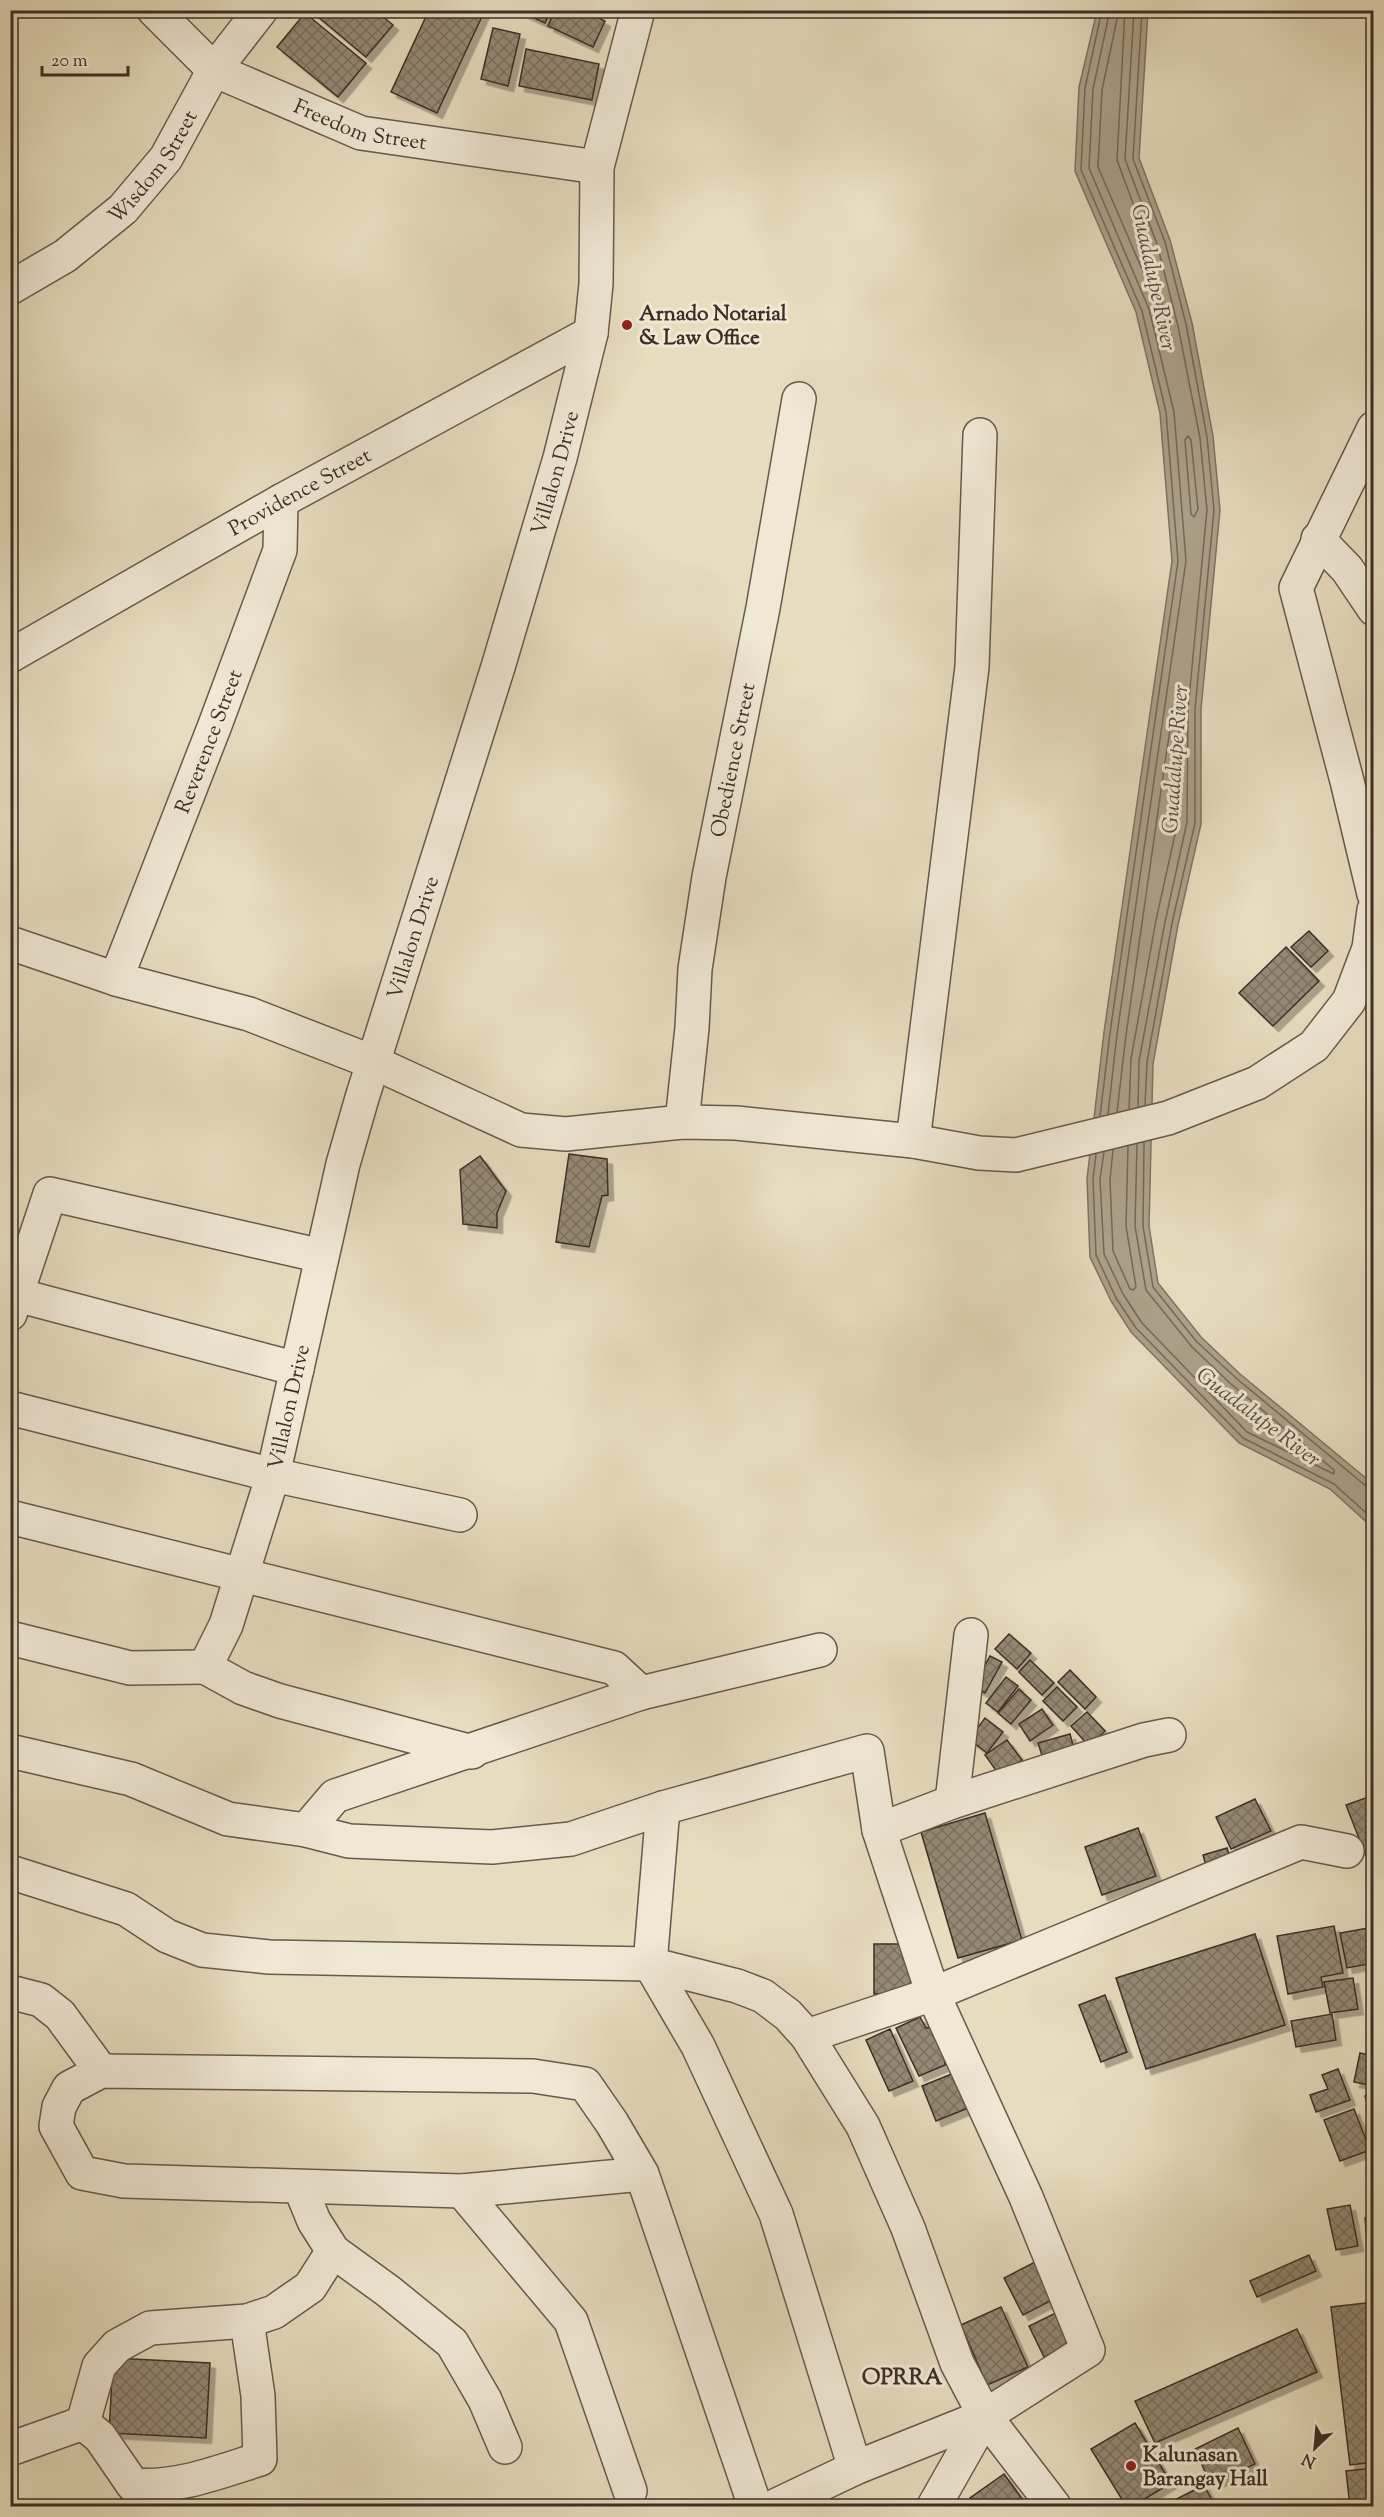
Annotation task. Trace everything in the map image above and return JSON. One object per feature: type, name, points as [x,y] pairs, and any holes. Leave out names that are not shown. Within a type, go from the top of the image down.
[{"type":"street","name":"Freedom Street","points":[[154,10],[214,70],[362,133],[597,167]]},
{"type":"street","name":"Villalon Drive","points":[[205,1667],[226,1625],[273,1475],[343,1164],[498,667],[560,458],[591,333],[596,284],[597,167],[638,10]]},
{"type":"street","name":"Wisdom Street","points":[[10,288],[65,256],[123,209],[166,158],[214,70],[260,11]]},
{"type":"street","name":"Providence Street","points":[[10,656],[281,501],[591,333]]},
{"type":"street","name":"Obedience Street","points":[[682,1122],[692,1028],[695,969],[709,877],[763,608],[799,399]]},
{"type":"street","points":[[913,1141],[972,667],[980,435]]},
{"type":"street","points":[[1371,440],[1318,539],[1296,588],[1374,894]]},
{"type":"street","name":"Reverence Street","points":[[116,979],[280,550],[281,501]]},
{"type":"street","points":[[1318,539],[1347,569],[1374,609]]},
{"type":"street","points":[[10,943],[116,979],[249,1014],[375,1063],[521,1130],[566,1134],[682,1122],[736,1123],[913,1141],[979,1152],[1016,1155],[1168,1118],[1257,1083],[1314,1046],[1349,1001],[1369,948],[1374,910]]},
{"type":"street","points":[[297,1368],[14,1304],[50,1194],[322,1256]]},
{"type":"street","points":[[10,1408],[273,1475],[460,1515]]},
{"type":"street","points":[[10,1517],[614,1668],[641,1693]]},
{"type":"street","points":[[952,1802],[971,1635]]},
{"type":"street","points":[[10,1638],[130,1668],[205,1667],[243,1688],[280,1701],[472,1752]]},
{"type":"street","points":[[306,1830],[335,1796],[472,1752],[641,1693],[820,1650]]},
{"type":"street","points":[[879,1830],[952,1802],[1168,1735]]},
{"type":"street","points":[[10,1750],[131,1779],[228,1819],[306,1830],[350,1841],[492,1847],[572,1839],[663,1808],[867,1751],[879,1830],[933,1994],[1026,2197],[1088,2350],[985,2416],[855,2468],[775,2506]]},
{"type":"street","points":[[663,1808],[650,1964],[698,2046],[776,2214],[855,2468]]},
{"type":"street","points":[[807,2036],[933,1994],[1301,1842],[1347,1851]]},
{"type":"street","points":[[10,1872],[126,1909],[167,1936],[202,1950],[268,1957],[650,1964],[736,1986],[763,1996],[788,2015],[807,2036],[863,2127],[908,2228],[957,2363],[985,2416],[1054,2506]]},
{"type":"street","points":[[10,1992],[41,2000],[60,2015],[101,2071]]},
{"type":"street","points":[[642,2174],[462,2191],[124,2181],[82,2173],[56,2126],[59,2107],[69,2088],[101,2071],[533,2076],[585,2084],[612,2123],[642,2174],[755,2506]]},
{"type":"street","points":[[300,2187],[314,2221],[333,2251],[388,2291],[452,2343],[485,2400],[505,2447]]},
{"type":"street","points":[[462,2191],[571,2321],[630,2491]]},
{"type":"street","points":[[83,2423],[99,2366],[117,2346],[150,2328],[247,2321],[274,2312],[310,2287],[333,2251]]},
{"type":"street","points":[[83,2423],[100,2437],[133,2484],[150,2486],[186,2481],[260,2459],[258,2396],[247,2321]]},
{"type":"street","points":[[934,2506],[985,2416]]},
{"type":"street","points":[[10,2449],[83,2423]]},
{"type":"water","name":"Guadalupe River","points":[[1097,11],[1148,11],[1139,158],[1170,240],[1192,323],[1213,436],[1220,510],[1201,709],[1201,824],[1178,925],[1153,1064],[1149,1226],[1158,1283],[1201,1337],[1240,1374],[1373,1484],[1373,1528],[1330,1489],[1239,1443],[1131,1332],[1111,1301],[1090,1257],[1087,1179],[1104,1032],[1172,561],[1160,413],[1136,312],[1075,171],[1079,87]]},
{"type":"building","points":[[310,10],[375,10],[393,25],[366,57]]},
{"type":"building","points":[[429,10],[485,10],[437,113],[391,92]]},
{"type":"building","points":[[517,10],[551,10],[545,23]]},
{"type":"building","points":[[555,10],[583,10],[605,21],[593,47],[548,26]]},
{"type":"building","points":[[305,13],[366,63],[338,97],[277,47]]},
{"type":"building","points":[[493,28],[520,34],[508,86],[481,79]]},
{"type":"building","points":[[526,49],[599,64],[592,100],[519,86]]},
{"type":"building","points":[[1309,931],[1328,951],[1311,967],[1291,947]]},
{"type":"building","points":[[1286,947],[1319,981],[1273,1026],[1239,993]]},
{"type":"building","points":[[569,1154],[607,1159],[608,1195],[602,1196],[589,1247],[556,1242]]},
{"type":"building","points":[[480,1156],[506,1191],[497,1213],[497,1228],[463,1224],[460,1170]]},
{"type":"building","points":[[1009,1634],[1031,1653],[1017,1669],[995,1649]]},
{"type":"building","points":[[990,1656],[1002,1662],[985,1693],[973,1687]]},
{"type":"building","points":[[1030,1660],[1054,1683],[1042,1695],[1019,1672]]},
{"type":"building","points":[[1070,1670],[1096,1697],[1085,1709],[1058,1682]]},
{"type":"building","points":[[1006,1677],[1018,1686],[998,1712],[986,1703]]},
{"type":"building","points":[[1057,1687],[1077,1707],[1063,1721],[1043,1701]]},
{"type":"building","points":[[1019,1689],[1031,1700],[1011,1724],[998,1713]]},
{"type":"building","points":[[1042,1709],[1053,1725],[1030,1741],[1019,1724]]},
{"type":"building","points":[[1087,1712],[1105,1731],[1089,1746],[1071,1726]]},
{"type":"building","points":[[985,1718],[1003,1732],[987,1753],[969,1739]]},
{"type":"building","points":[[1070,1734],[1075,1753],[1044,1762],[1038,1743]]},
{"type":"building","points":[[1007,1740],[1022,1760],[1000,1776],[985,1755]]},
{"type":"building","points":[[1374,1795],[1374,1862],[1369,1864],[1346,1805]]},
{"type":"building","points":[[1255,1799],[1271,1831],[1231,1849],[1216,1817]]},
{"type":"building","points":[[985,1813],[1022,1940],[958,1958],[921,1832]]},
{"type":"building","points":[[1138,1828],[1156,1876],[1102,1895],[1085,1847]]},
{"type":"building","points":[[1227,1848],[1233,1866],[1208,1873],[1203,1855]]},
{"type":"building","points":[[1334,1926],[1343,1973],[1321,1977],[1323,1987],[1288,1994],[1277,1936]]},
{"type":"building","points":[[1374,1927],[1374,1963],[1347,1968],[1340,1933]]},
{"type":"building","points":[[1255,1934],[1285,2025],[1146,2069],[1116,1978]]},
{"type":"building","points":[[874,1944],[914,1944],[915,1994],[874,1994]]},
{"type":"building","points":[[1353,1978],[1358,2009],[1330,2013],[1324,1982]]},
{"type":"building","points":[[1105,1995],[1127,2052],[1101,2062],[1079,2005]]},
{"type":"building","points":[[1332,2014],[1336,2040],[1296,2047],[1291,2021]]},
{"type":"building","points":[[920,2017],[926,2028],[940,2027],[945,2065],[919,2076],[896,2028]]},
{"type":"building","points":[[890,2029],[913,2081],[889,2091],[866,2040]]},
{"type":"building","points":[[1360,2053],[1374,2056],[1374,2086],[1354,2082]]},
{"type":"building","points":[[1338,2069],[1350,2100],[1316,2112],[1310,2095],[1328,2089],[1322,2075]]},
{"type":"building","points":[[959,2071],[973,2106],[936,2121],[922,2086]]},
{"type":"building","points":[[1374,2094],[1374,2127],[1365,2096]]},
{"type":"building","points":[[1354,2109],[1370,2150],[1340,2161],[1324,2120]]},
{"type":"building","points":[[1350,2205],[1358,2246],[1336,2250],[1327,2209]]},
{"type":"building","points":[[1374,2217],[1374,2241],[1367,2241],[1365,2218]]},
{"type":"building","points":[[1309,2255],[1316,2271],[1257,2297],[1250,2281]]},
{"type":"building","points":[[1041,2259],[1060,2296],[1023,2315],[1004,2278]]},
{"type":"building","points":[[1374,2302],[1374,2462],[1350,2465],[1331,2307]]},
{"type":"building","points":[[1001,2307],[1028,2367],[987,2385],[961,2325]]},
{"type":"building","points":[[1062,2310],[1077,2341],[1044,2357],[1029,2326]]},
{"type":"building","points":[[1297,2329],[1317,2372],[1155,2443],[1135,2401]]},
{"type":"building","points":[[113,2358],[210,2363],[206,2438],[109,2433]]},
{"type":"building","name":"Kalunasan Barangay Hall","points":[[1135,2423],[1171,2483],[1133,2506],[1126,2506],[1091,2449]]},
{"type":"building","points":[[1238,2428],[1255,2464],[1211,2485],[1195,2449]]},
{"type":"building","points":[[1374,2468],[1374,2506],[1350,2506],[1346,2471]]},
{"type":"building","points":[[1004,2474],[1025,2503],[1021,2506],[977,2506],[970,2498]]},
{"type":"building","points":[[1204,2485],[1215,2506],[1163,2506]]},
{"type":"place","name":"Arnado Notarial & Law Office","points":[[627,325]]},
{"type":"place","name":"Kalunasan Barangay Hall","points":[[1131,2466]]},
{"type":"district","name":"OPRRA","points":[[902,2376]]}]
